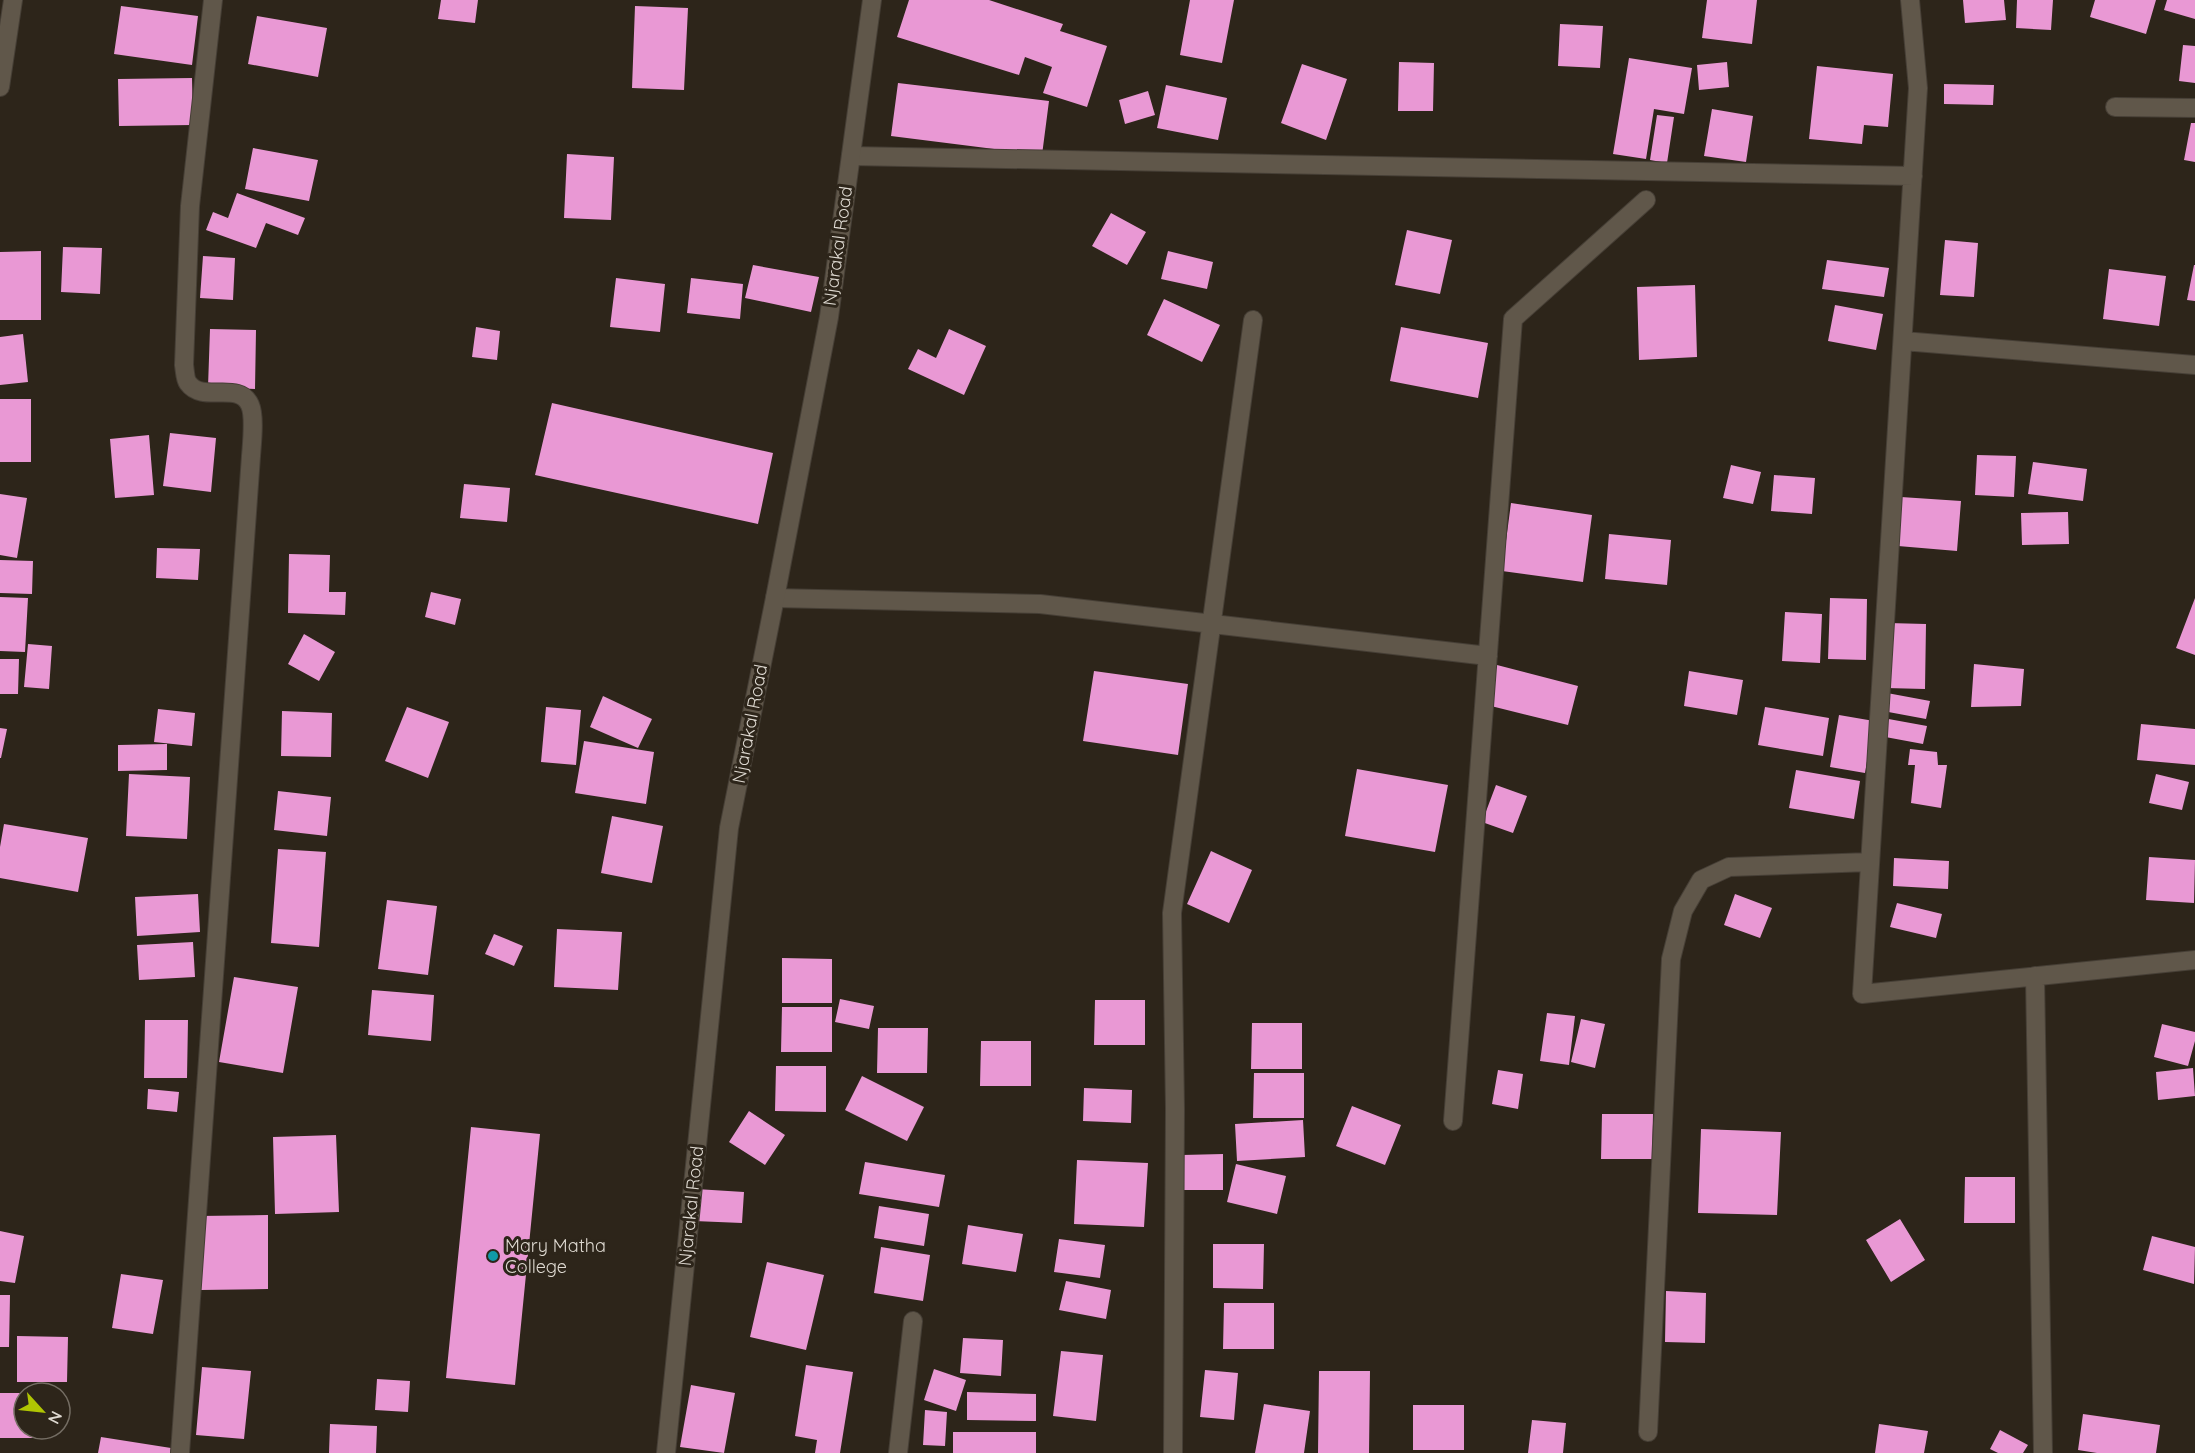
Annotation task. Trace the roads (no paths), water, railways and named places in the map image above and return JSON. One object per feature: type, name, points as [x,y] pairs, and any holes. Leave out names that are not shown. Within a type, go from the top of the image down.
[{"type":"street","points":[[0,87],[13,0]]},
{"type":"street","points":[[180,1453],[251,456],[252,414],[247,400],[239,394],[206,393],[195,390],[187,382],[184,365],[190,206],[213,0]]},
{"type":"street","name":"Njarakal Road","points":[[666,1453],[729,828],[829,317],[872,0]]},
{"type":"street","points":[[1910,0],[1918,88],[1862,994],[2195,960]]},
{"type":"street","points":[[2115,107],[2195,108]]},
{"type":"street","points":[[851,156],[1913,176]]},
{"type":"street","points":[[1453,1121],[1513,319],[1646,200]]},
{"type":"street","points":[[1173,1453],[1175,1108],[1172,913],[1253,320]]},
{"type":"street","points":[[1903,341],[2195,365]]},
{"type":"street","points":[[775,598],[1040,604],[1488,656]]},
{"type":"street","points":[[1648,1431],[1671,959],[1683,911],[1701,880],[1729,867],[1870,862]]},
{"type":"street","points":[[2034,976],[2043,1453]]},
{"type":"street","points":[[898,1453],[913,1322]]},
{"type":"place","name":"Mary Matha College","points":[[493,1256]]}]
